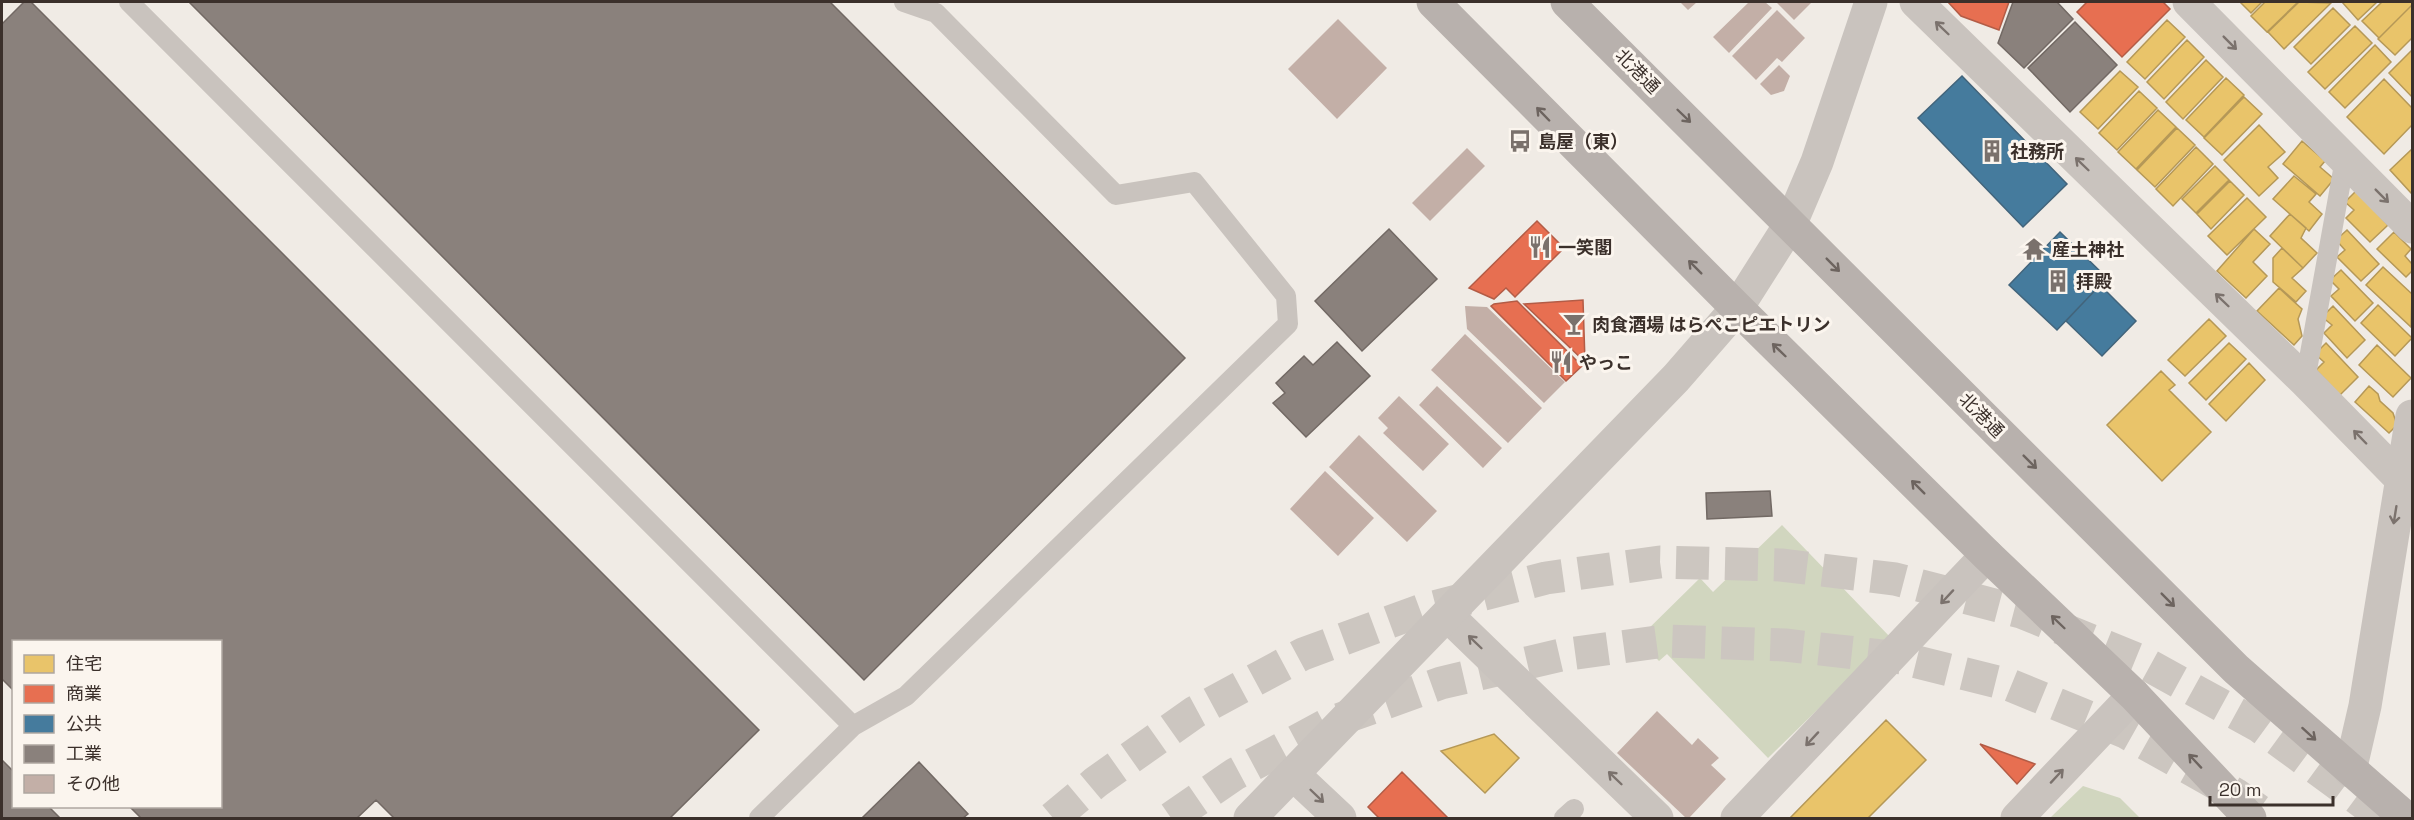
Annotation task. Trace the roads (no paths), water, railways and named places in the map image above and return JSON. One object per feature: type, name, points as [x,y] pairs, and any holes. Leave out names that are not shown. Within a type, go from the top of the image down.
[{"type":"main road","points":[[1433,2],[1737,308],[1987,555],[2134,694],[2250,819]]},
{"type":"main road","name":"北港通","points":[[1567,2],[2236,669],[2406,819]]},
{"type":"street","points":[[1250,819],[1676,378],[1737,308],[1791,223],[1818,162],[1871,2]]},
{"type":"street","points":[[1916,2],[2305,381],[2401,479]]},
{"type":"street","points":[[2189,2],[2412,227]]},
{"type":"street","points":[[2350,771],[2365,706],[2412,416]]},
{"type":"street","points":[[1737,819],[1987,555]]},
{"type":"street","points":[[1447,615],[1657,819]]},
{"type":"street","points":[[2017,819],[2134,694]]},
{"type":"street","points":[[1293,774],[1340,819]]},
{"type":"lane","points":[[129,2],[853,726]]},
{"type":"lane","points":[[759,819],[853,726],[906,696],[1288,324],[1286,296],[1194,182],[1116,195],[936,13],[904,2]]},
{"type":"lane","points":[[2305,381],[2345,159]]},
{"type":"tunnel","points":[[1053,818],[1096,782],[1195,712],[1303,654],[1422,610],[1546,578],[1660,562],[1781,565],[1895,579],[2021,612],[2139,660],[2259,726],[2384,818]]},
{"type":"tunnel","points":[[1171,818],[1235,774],[1332,722],[1441,683],[1561,655],[1665,641],[1785,645],[1901,658],[2010,685],[2125,732],[2235,794],[2269,818]]},
{"type":"place","name":"島屋（東）","points":[[1520,141]]},
{"type":"place","name":"社務所","points":[[1992,151]]},
{"type":"place","name":"一笑閣","points":[[1540,247]]},
{"type":"place","name":"産土神社","points":[[2034,249]]},
{"type":"place","name":"拝殿","points":[[2058,281]]},
{"type":"place","name":"肉食酒場 はらぺこピエトリン","points":[[1574,324]]},
{"type":"place","name":"やっこ","points":[[1561,362]]}]
